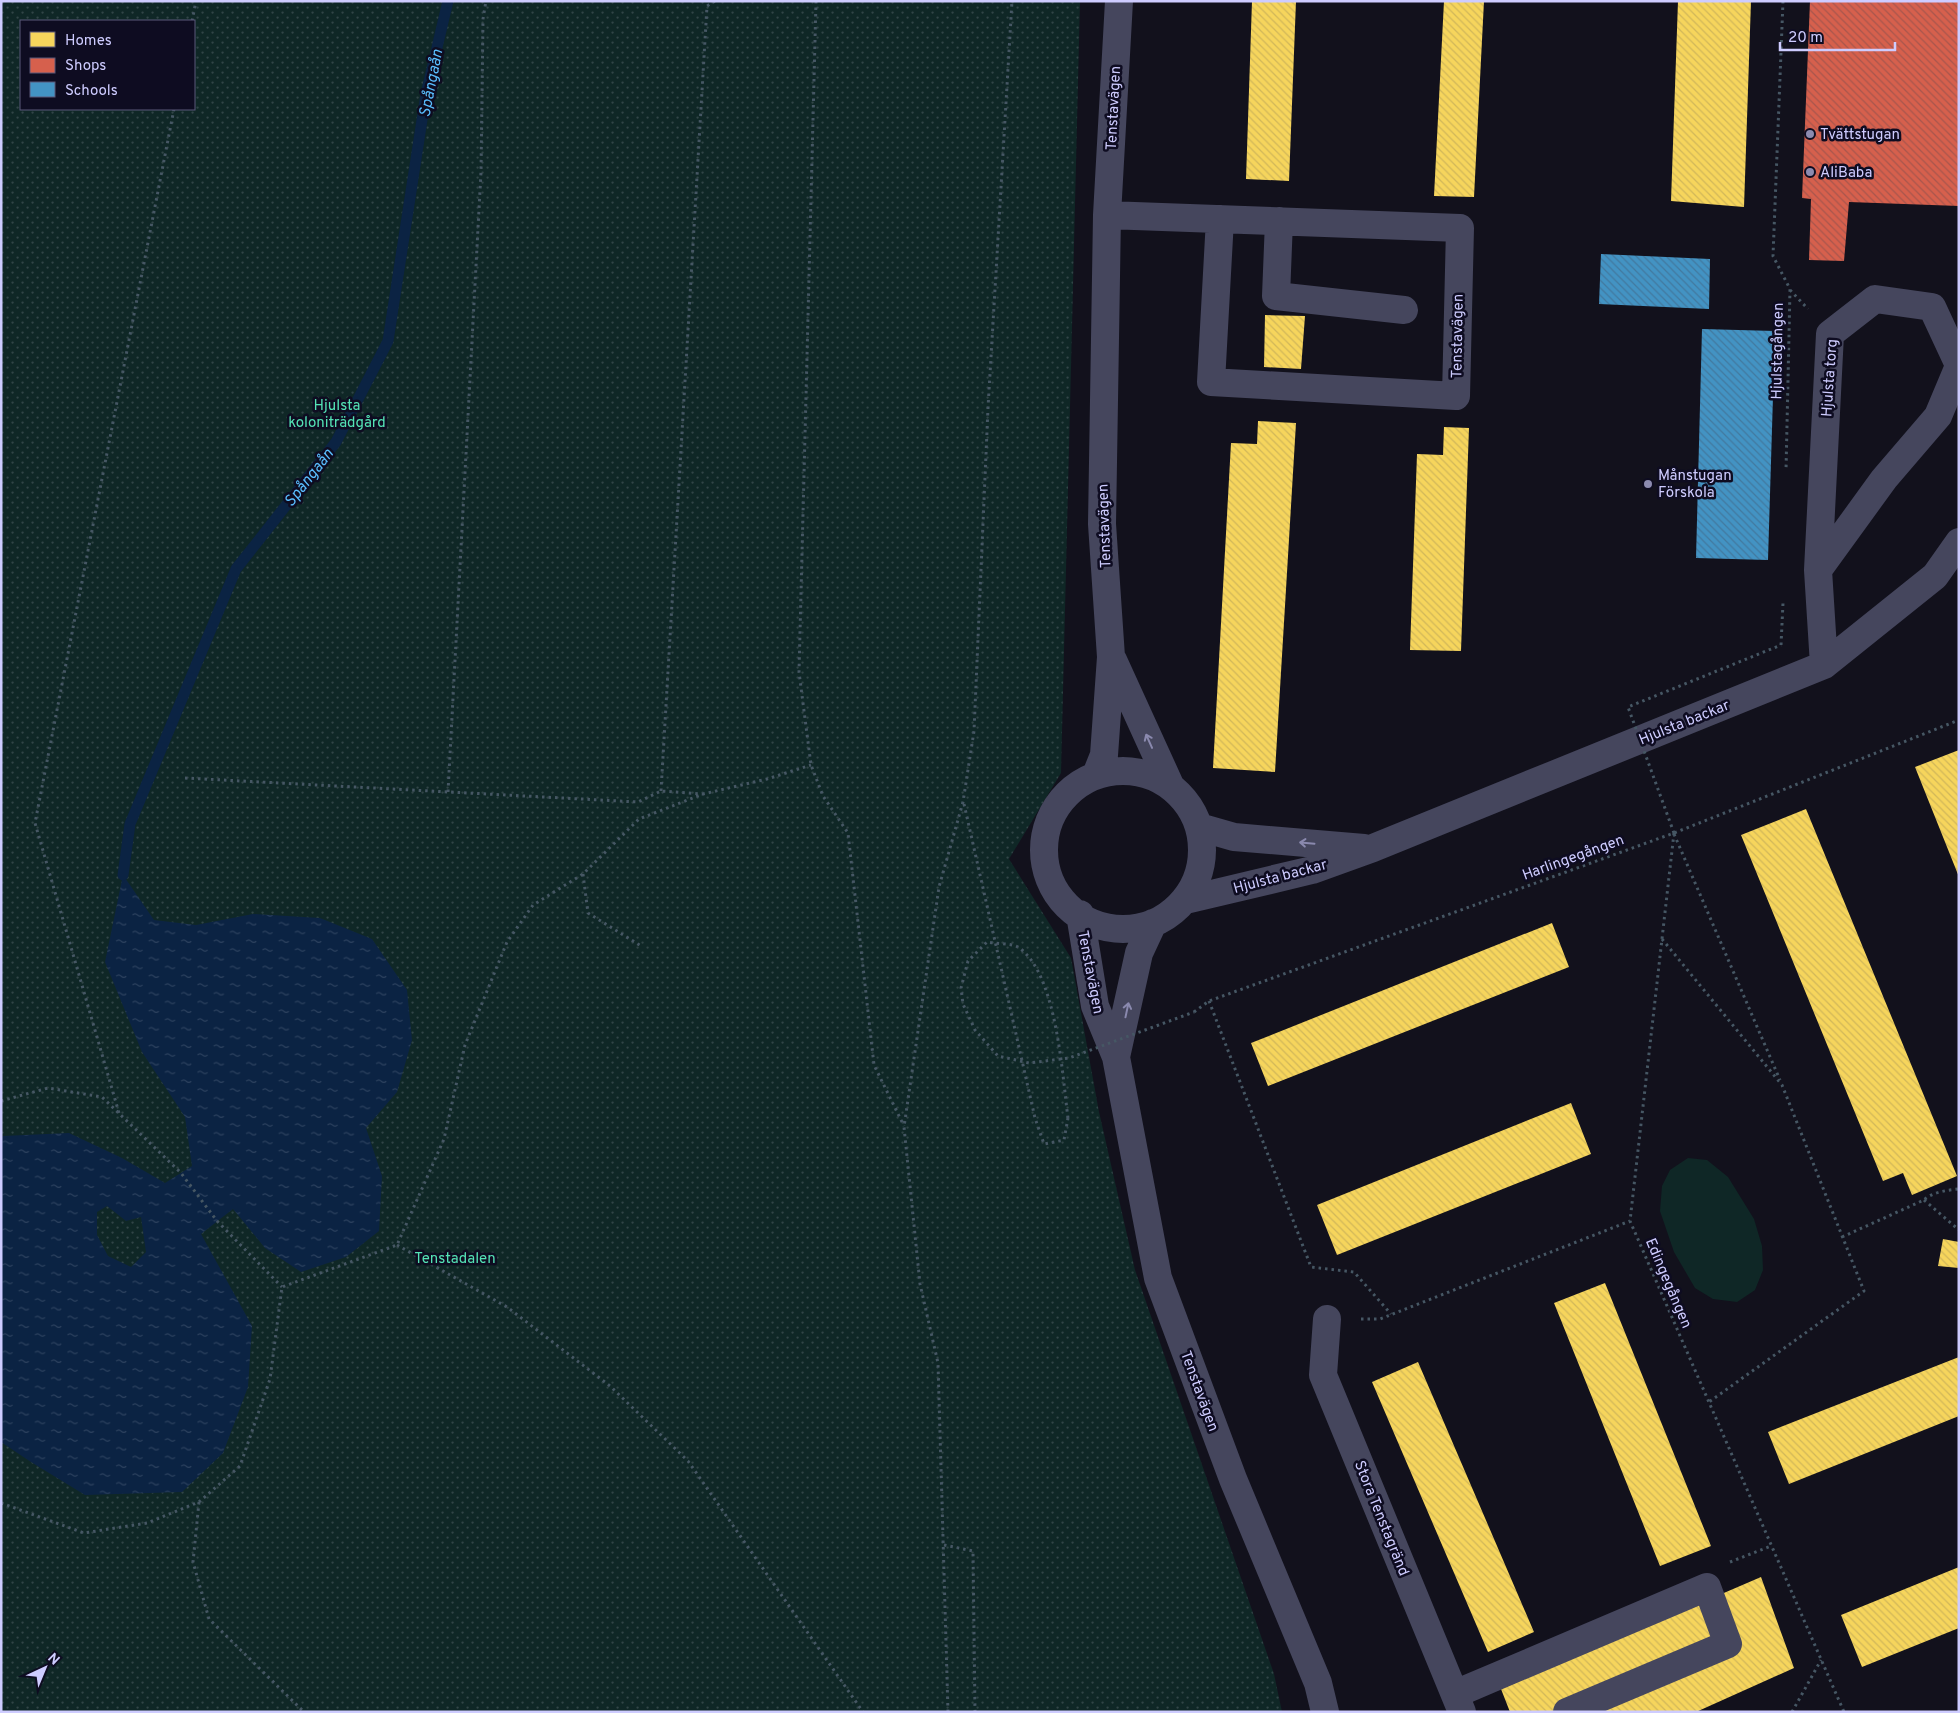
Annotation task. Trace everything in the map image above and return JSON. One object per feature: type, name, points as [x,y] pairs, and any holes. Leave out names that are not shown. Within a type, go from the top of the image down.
[{"type":"street","name":"Tenstavägen","points":[[1096,775],[1104,755],[1111,657],[1102,524],[1107,215],[1118,1]]},
{"type":"street","name":"Tenstavägen","points":[[1107,215],[1279,221],[1460,228],[1456,396],[1211,382],[1220,219]]},
{"type":"street","points":[[1279,221],[1276,296],[1404,310]]},
{"type":"street","name":"Hjulsta torg","points":[[1818,570],[1884,479],[1938,416],[1959,365],[1932,307],[1875,299],[1830,334],[1818,570],[1824,666]]},
{"type":"street","name":"Hjulsta backar","points":[[1186,900],[1312,870],[1373,848],[1824,666],[1935,576],[1959,542]]},
{"type":"street","name":"Tenstavägen","points":[[1111,657],[1170,785],[1188,803],[1199,827],[1203,852],[1198,877],[1186,900],[1167,917],[1143,927],[1118,929],[1105,927],[1080,914],[1065,903],[1052,888],[1044,862],[1044,835],[1054,809],[1072,788],[1096,775],[1121,770],[1146,774],[1170,785]]},
{"type":"street","name":"Hjulsta backar","points":[[1199,827],[1234,837],[1373,848]]},
{"type":"street","name":"Tenstavägen","points":[[1080,914],[1095,1006],[1116,1057],[1158,1278],[1232,1479],[1318,1683],[1325,1712]]},
{"type":"street","name":"Tenstavägen","points":[[1116,1057],[1139,953],[1153,923]]},
{"type":"street","name":"Stora Tenstagränd","points":[[1327,1319],[1323,1375],[1458,1703]]},
{"type":"street","points":[[1458,1703],[1707,1588],[1728,1644],[1567,1712]]},
{"type":"path","points":[[192,20],[196,1]]},
{"type":"path","points":[[448,792],[481,172],[483,19],[486,1]]},
{"type":"path","points":[[661,791],[707,6],[715,1]]},
{"type":"path","points":[[816,1],[799,672],[811,765],[823,796],[848,833],[874,1066],[904,1126]]},
{"type":"path","points":[[948,1712],[938,1363],[920,1284],[904,1126],[939,887],[964,802],[974,731],[988,408],[1012,1]]},
{"type":"path","name":"Hjulstagången","points":[[1783,1],[1773,256],[1790,289],[1786,473]]},
{"type":"path","points":[[119,1114],[34,823],[174,110]]},
{"type":"path","points":[[1709,1402],[1864,1291],[1782,1085],[1674,833],[1628,707],[1781,645],[1784,598]]},
{"type":"path","name":"Harlingegången","points":[[964,802],[1035,1118],[1044,1144],[1064,1140],[1068,1118],[1062,1072],[1061,1062],[1060,1053],[1046,987],[1033,962],[1016,946],[987,942],[968,961],[961,988],[963,1004],[975,1030],[998,1056],[1029,1063],[1053,1060],[1061,1059],[1069,1058],[1194,1012],[1209,1001],[1674,833],[1959,720]]},
{"type":"path","points":[[282,1286],[397,1245],[444,1139],[465,1045],[507,942],[532,905],[583,874],[639,819],[703,794],[767,779],[811,765]]},
{"type":"path","points":[[185,778],[638,802],[661,791],[703,794]]},
{"type":"path","points":[[1327,1319],[1380,1318],[1630,1221],[1674,833]]},
{"type":"path","points":[[583,874],[588,913],[641,946]]},
{"type":"path","points":[[1662,938],[1782,1085]]},
{"type":"path","points":[[1209,1001],[1311,1267],[1354,1272],[1391,1314]]},
{"type":"path","points":[[1,1101],[48,1088],[102,1097],[181,1173],[218,1221],[282,1286]]},
{"type":"path","points":[[1842,1237],[1924,1200],[1926,1197],[1944,1191],[1959,1189]]},
{"type":"path","points":[[1924,1200],[1959,1230]]},
{"type":"path","name":"Edingegången","points":[[1630,1221],[1844,1712]]},
{"type":"path","points":[[397,1245],[507,1307],[610,1386],[688,1461],[863,1712]]},
{"type":"path","points":[[1,1503],[84,1533],[147,1523],[199,1502],[240,1466],[270,1379],[282,1286]]},
{"type":"path","points":[[199,1502],[193,1562],[209,1619],[304,1712]]},
{"type":"path","points":[[944,1544],[973,1551],[975,1712]]},
{"type":"path","points":[[1740,1558],[1772,1546]]},
{"type":"path","points":[[1792,1712],[1821,1659]]},
{"type":"green space","name":"Tenstadalen","points":[[1,1],[1080,1],[1061,773],[1009,859],[1071,958],[1099,1112],[1135,1270],[1274,1674],[1282,1712],[1,1712]]},
{"type":"green space","points":[[1688,1158],[1707,1160],[1728,1177],[1754,1219],[1762,1246],[1763,1270],[1755,1290],[1737,1302],[1713,1299],[1695,1288],[1674,1252],[1660,1211],[1662,1186],[1670,1170]]},
{"type":"water","points":[[123,875],[154,920],[196,925],[253,914],[320,918],[372,939],[407,990],[412,1040],[397,1092],[366,1128],[382,1176],[379,1231],[346,1257],[301,1272],[265,1248],[233,1209],[201,1234],[252,1326],[248,1387],[223,1453],[182,1492],[85,1495],[1,1442],[1,1138],[3,1136],[69,1133],[122,1158],[165,1183],[192,1166],[185,1117],[142,1052],[105,962]],"holes":[[[107,1206],[126,1221],[141,1217],[146,1252],[131,1267],[108,1256],[97,1235],[97,1212]]]},
{"type":"building: Homes","points":[[1252,1],[1296,1],[1289,181],[1246,179]]},
{"type":"building: Homes","points":[[1444,1],[1484,1],[1474,197],[1434,196]]},
{"type":"building: Homes","points":[[1678,1],[1751,1],[1744,207],[1671,201]]},
{"type":"building: Homes","points":[[1265,315],[1305,316],[1301,369],[1264,367]]},
{"type":"building: Homes","points":[[1258,421],[1296,423],[1275,772],[1213,768],[1231,443],[1257,444]]},
{"type":"building: Homes","points":[[1444,427],[1469,428],[1461,651],[1410,650],[1417,454],[1443,455]]},
{"type":"building: Homes","points":[[1959,750],[1959,877],[1915,767]]},
{"type":"building: Homes","points":[[1806,809],[1957,1176],[1912,1195],[1903,1173],[1883,1181],[1741,835]]},
{"type":"building: Homes","points":[[1552,923],[1569,967],[1268,1086],[1251,1043]]},
{"type":"building: Homes","points":[[1571,1103],[1591,1154],[1337,1255],[1317,1205]]},
{"type":"building: Homes","points":[[1943,1239],[1959,1242],[1959,1268],[1938,1266]]},
{"type":"building: Homes","points":[[1605,1283],[1711,1546],[1660,1566],[1554,1303]]},
{"type":"building: Homes","points":[[1959,1357],[1959,1416],[1789,1484],[1768,1432]]},
{"type":"building: Homes","points":[[1418,1362],[1534,1632],[1488,1652],[1372,1382]]},
{"type":"building: Homes","points":[[1959,1567],[1959,1628],[1862,1667],[1841,1615]]},
{"type":"building: Homes","points":[[1761,1577],[1794,1668],[1696,1712],[1510,1712],[1501,1689]]},
{"type":"building: Shops","points":[[1810,1],[1959,1],[1959,206],[1849,202],[1844,261],[1809,260],[1811,199],[1802,198]]},
{"type":"building: Schools","points":[[1601,254],[1710,259],[1709,309],[1599,304]]},
{"type":"building: Schools","points":[[1702,329],[1775,331],[1768,560],[1696,558]]},
{"type":"waterway","name":"Spångaån","points":[[123,875],[130,824],[236,569],[336,442],[388,341],[426,94],[448,1]]},
{"type":"place","name":"Tvättstugan","points":[[1810,134]]},
{"type":"place","name":"AliBaba","points":[[1810,172]]},
{"type":"place","name":"Månstugan Förskola","points":[[1648,484]]},
{"type":"park label","name":"Hjulsta koloniträdgård","points":[[337,414]]}]
